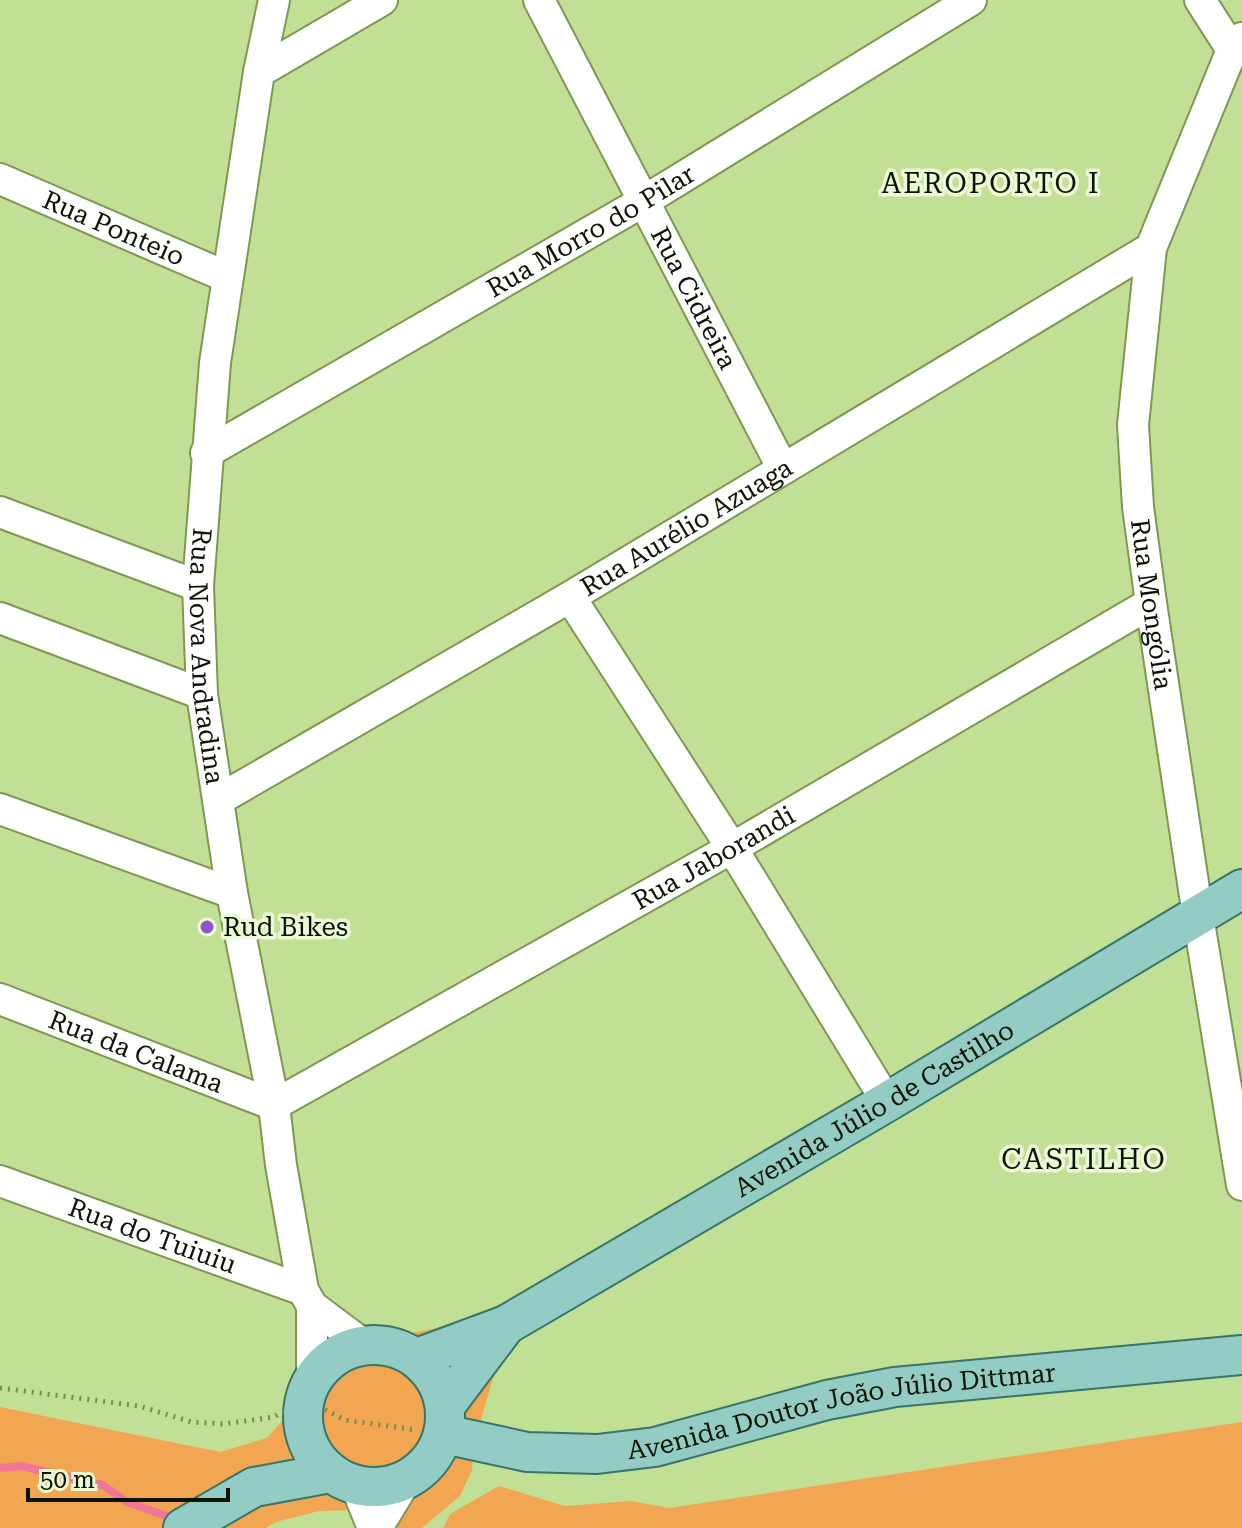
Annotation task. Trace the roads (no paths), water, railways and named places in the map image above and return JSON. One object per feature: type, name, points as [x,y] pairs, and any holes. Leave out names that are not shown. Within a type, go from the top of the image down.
[{"type":"main road","name":"Avenida Júlio de Castilho","points":[[506,1325],[1242,889]]},
{"type":"main road","points":[[417,1358],[506,1325]]},
{"type":"main road","points":[[183,1528],[245,1492],[343,1479],[384,1487],[405,1482],[428,1464],[445,1420],[506,1325]]},
{"type":"main road","points":[[245,1492],[334,1356],[364,1345],[391,1346],[417,1358],[436,1379],[445,1420]]},
{"type":"main road","name":"Avenida Doutor João Júlio Dittmar","points":[[445,1420],[527,1452],[597,1454],[655,1447],[827,1400],[895,1387],[1242,1355]]},
{"type":"main road","points":[[306,1401],[312,1452],[343,1479]]},
{"type":"street","name":"Rua Nova Andradina","points":[[274,0],[259,72],[227,277],[206,453],[198,586],[202,694],[232,893],[274,1105],[281,1165],[307,1298],[306,1401]]},
{"type":"street","points":[[259,72],[382,0]]},
{"type":"street","name":"Rua Cidreira","points":[[539,0],[783,469]]},
{"type":"street","name":"Rua Morro do Pilar","points":[[206,453],[644,201],[971,0]]},
{"type":"street","points":[[1200,0],[1237,44]]},
{"type":"street","name":"Rua Mongólia","points":[[1237,44],[1151,248],[1133,425],[1138,507],[1151,603],[1242,1185]]},
{"type":"street","name":"Rua Ponteio","points":[[0,179],[227,277]]},
{"type":"street","name":"Rua Aurélio Azuaga","points":[[218,800],[570,597],[1151,248]]},
{"type":"street","points":[[0,512],[198,586]]},
{"type":"street","points":[[570,597],[732,848],[887,1102]]},
{"type":"street","name":"Rua Jaborandi","points":[[274,1105],[732,848],[1151,603]]},
{"type":"street","points":[[0,618],[202,694]]},
{"type":"street","points":[[0,809],[232,893]]},
{"type":"street","name":"Rua da Calama","points":[[0,999],[274,1105]]},
{"type":"street","name":"Rua do Tuiuiu","points":[[0,1181],[307,1298]]},
{"type":"street","points":[[307,1298],[364,1345]]},
{"type":"street","points":[[343,1479],[375,1528],[405,1482]]},
{"type":"waterway","points":[[0,1468],[21,1466],[103,1485],[127,1502],[175,1519]]},
{"type":"place","name":"Rud Bikes","points":[[207,927]]},
{"type":"district","name":"AEROPORTO I","points":[[991,183]]},
{"type":"district","name":"CASTILHO","points":[[1084,1159]]}]
